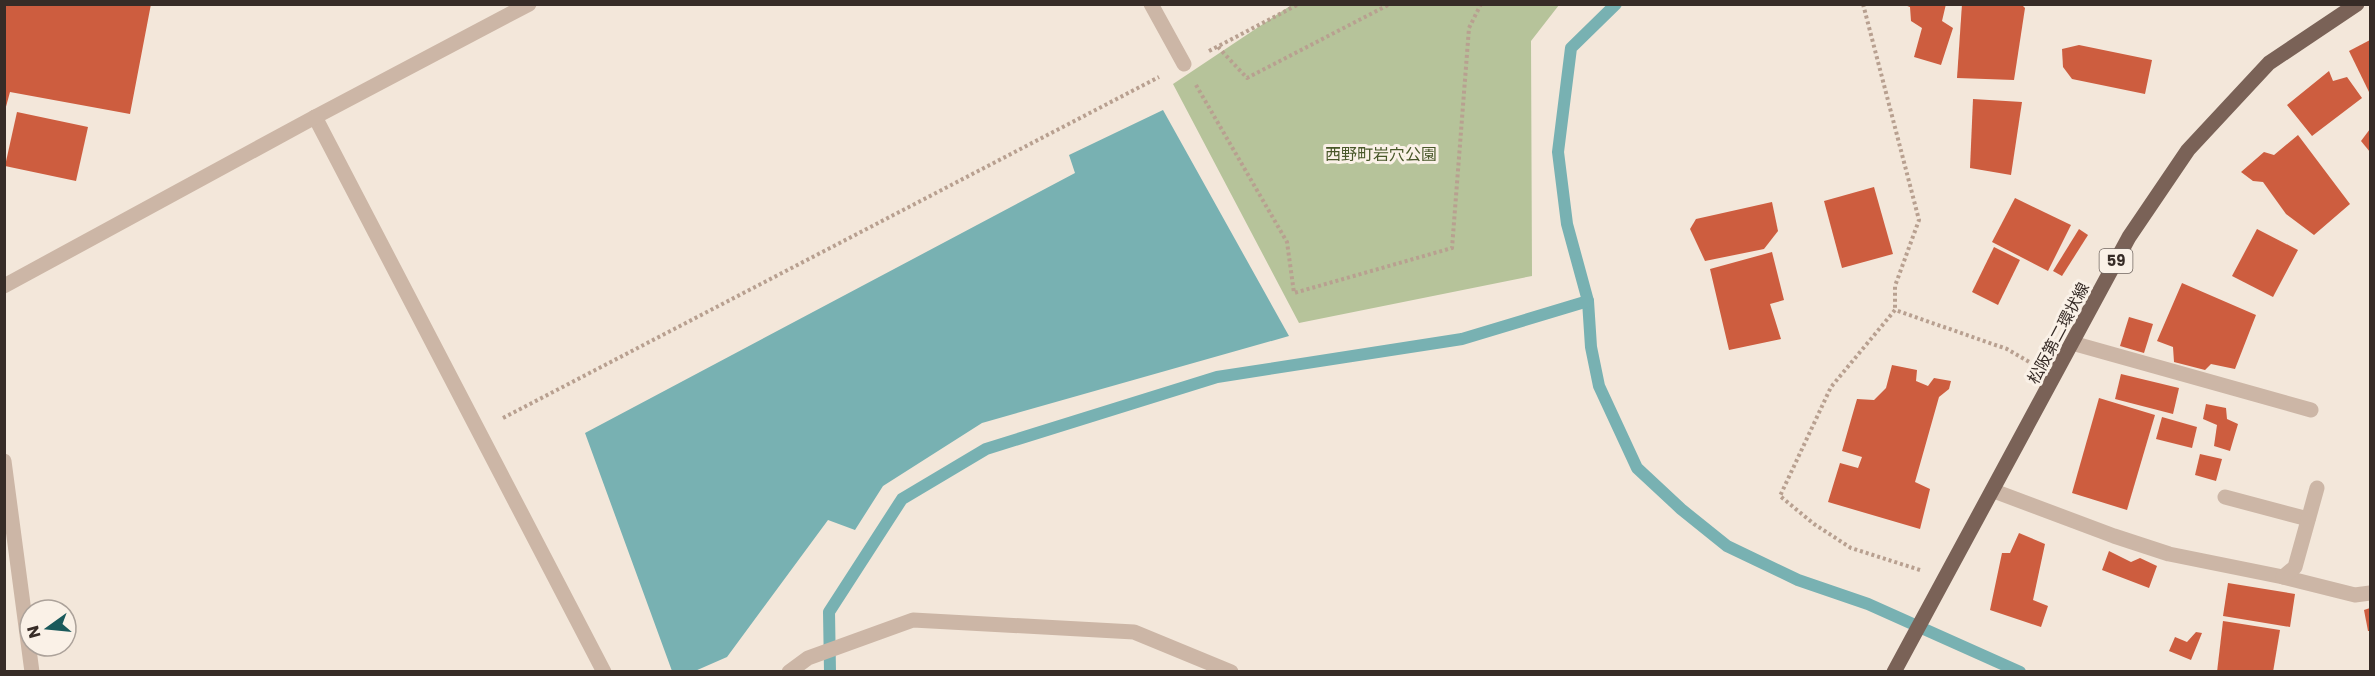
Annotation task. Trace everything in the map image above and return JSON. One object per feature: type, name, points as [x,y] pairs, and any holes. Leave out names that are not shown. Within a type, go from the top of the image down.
[{"type":"main road","name":"松阪第二環状線","points":[[1894,672],[1994,491],[2129,237],[2188,150],[2270,63],[2357,4]]},
{"type":"street","points":[[4,286],[529,4]]},
{"type":"street","points":[[1151,4],[1184,64]]},
{"type":"street","points":[[315,117],[604,672]]},
{"type":"street","points":[[2072,343],[2311,410]]},
{"type":"street","points":[[4,461],[32,672]]},
{"type":"street","points":[[2283,577],[2295,567],[2317,488]]},
{"type":"street","points":[[1994,491],[2169,554],[2283,577],[2355,595],[2370,593]]},
{"type":"street","points":[[2225,497],[2308,519]]},
{"type":"street","points":[[789,672],[808,658],[914,620],[1134,632],[1231,672]]},
{"type":"path","points":[[479,431],[1299,4]]},
{"type":"path","points":[[1218,46],[1247,78],[1390,4]]},
{"type":"path","points":[[1184,64],[1287,242],[1294,293],[1452,248],[1469,28],[1481,4]]},
{"type":"path","points":[[1863,4],[1919,220],[1896,286],[1895,310],[1831,387],[1780,496],[1814,524],[1851,548],[1947,576]]},
{"type":"path","points":[[1895,310],[2007,349],[2055,378]]},
{"type":"green space","name":"西野町岩穴公園","points":[[1293,4],[1559,5],[1531,41],[1532,276],[1299,323],[1173,84]]},
{"type":"water","points":[[1163,110],[1289,336],[982,423],[883,486],[855,530],[828,520],[727,657],[695,671],[672,671],[585,433],[1075,173],[1069,155]]},
{"type":"building","points":[[4,4],[151,4],[130,114],[10,92],[4,114]]},
{"type":"building","points":[[1902,4],[1946,4],[1942,21],[1953,28],[1941,65],[1914,57],[1922,28],[1911,21],[1910,7]]},
{"type":"building","points":[[1962,4],[2021,4],[2025,8],[2014,80],[1957,78]]},
{"type":"building","points":[[2370,40],[2370,94],[2349,51]]},
{"type":"building","points":[[2079,45],[2152,60],[2145,94],[2072,79],[2063,67],[2062,49]]},
{"type":"building","points":[[2329,71],[2333,81],[2347,77],[2362,98],[2312,136],[2287,105]]},
{"type":"building","points":[[1973,99],[2022,102],[2011,175],[1970,168]]},
{"type":"building","points":[[17,112],[88,127],[76,181],[5,166]]},
{"type":"building","points":[[2370,129],[2370,152],[2361,141]]},
{"type":"building","points":[[2298,135],[2350,204],[2314,235],[2286,214],[2263,182],[2253,181],[2241,172],[2264,152],[2274,155]]},
{"type":"building","points":[[1874,187],[1893,254],[1842,268],[1824,201]]},
{"type":"building","points":[[2015,198],[2071,225],[2048,271],[1992,242]]},
{"type":"building","points":[[1772,202],[1778,231],[1764,249],[1705,261],[1690,229],[1696,219]]},
{"type":"building","points":[[2079,229],[2088,235],[2062,276],[2053,271]]},
{"type":"building","points":[[2257,229],[2298,250],[2273,297],[2232,276]]},
{"type":"building","points":[[1994,247],[2020,260],[1998,305],[1972,292]]},
{"type":"building","points":[[1772,252],[1784,300],[1770,304],[1781,339],[1729,350],[1710,269]]},
{"type":"building","points":[[2182,283],[2256,315],[2235,369],[2211,364],[2205,370],[2174,362],[2173,347],[2157,341]]},
{"type":"building","points":[[2129,317],[2153,324],[2144,353],[2120,346]]},
{"type":"building","points":[[1892,365],[1917,370],[1916,381],[1928,386],[1934,378],[1951,381],[1949,389],[1939,397],[1915,482],[1930,489],[1920,529],[1828,502],[1840,463],[1858,468],[1862,457],[1842,451],[1857,399],[1874,400],[1886,388]]},
{"type":"building","points":[[2121,374],[2179,388],[2173,414],[2115,399]]},
{"type":"building","points":[[2099,398],[2155,415],[2127,510],[2072,493]]},
{"type":"building","points":[[2206,404],[2226,408],[2227,419],[2238,424],[2230,451],[2214,446],[2217,425],[2203,419]]},
{"type":"building","points":[[2162,417],[2197,427],[2192,448],[2156,439]]},
{"type":"building","points":[[2200,454],[2222,459],[2216,481],[2195,475]]},
{"type":"building","points":[[2019,533],[2045,544],[2033,600],[2048,606],[2041,627],[1990,610],[2002,553],[2010,553]]},
{"type":"building","points":[[2109,551],[2131,562],[2140,558],[2157,566],[2149,588],[2102,570]]},
{"type":"building","points":[[2228,583],[2295,594],[2290,627],[2223,616]]},
{"type":"building","points":[[2370,608],[2370,631],[2368,631],[2364,610]]},
{"type":"building","points":[[2223,621],[2280,630],[2273,672],[2217,672]]},
{"type":"building","points":[[2196,632],[2202,633],[2191,660],[2169,651],[2175,637],[2187,642]]},
{"type":"waterway","points":[[830,672],[829,612],[902,499],[986,449],[1217,377],[1462,339],[1588,301],[1567,224],[1558,152],[1571,48],[1616,4]]},
{"type":"waterway","points":[[1588,301],[1591,347],[1599,386],[1637,468],[1681,509],[1727,546],[1798,580],[1868,604],[2020,672]]}]
